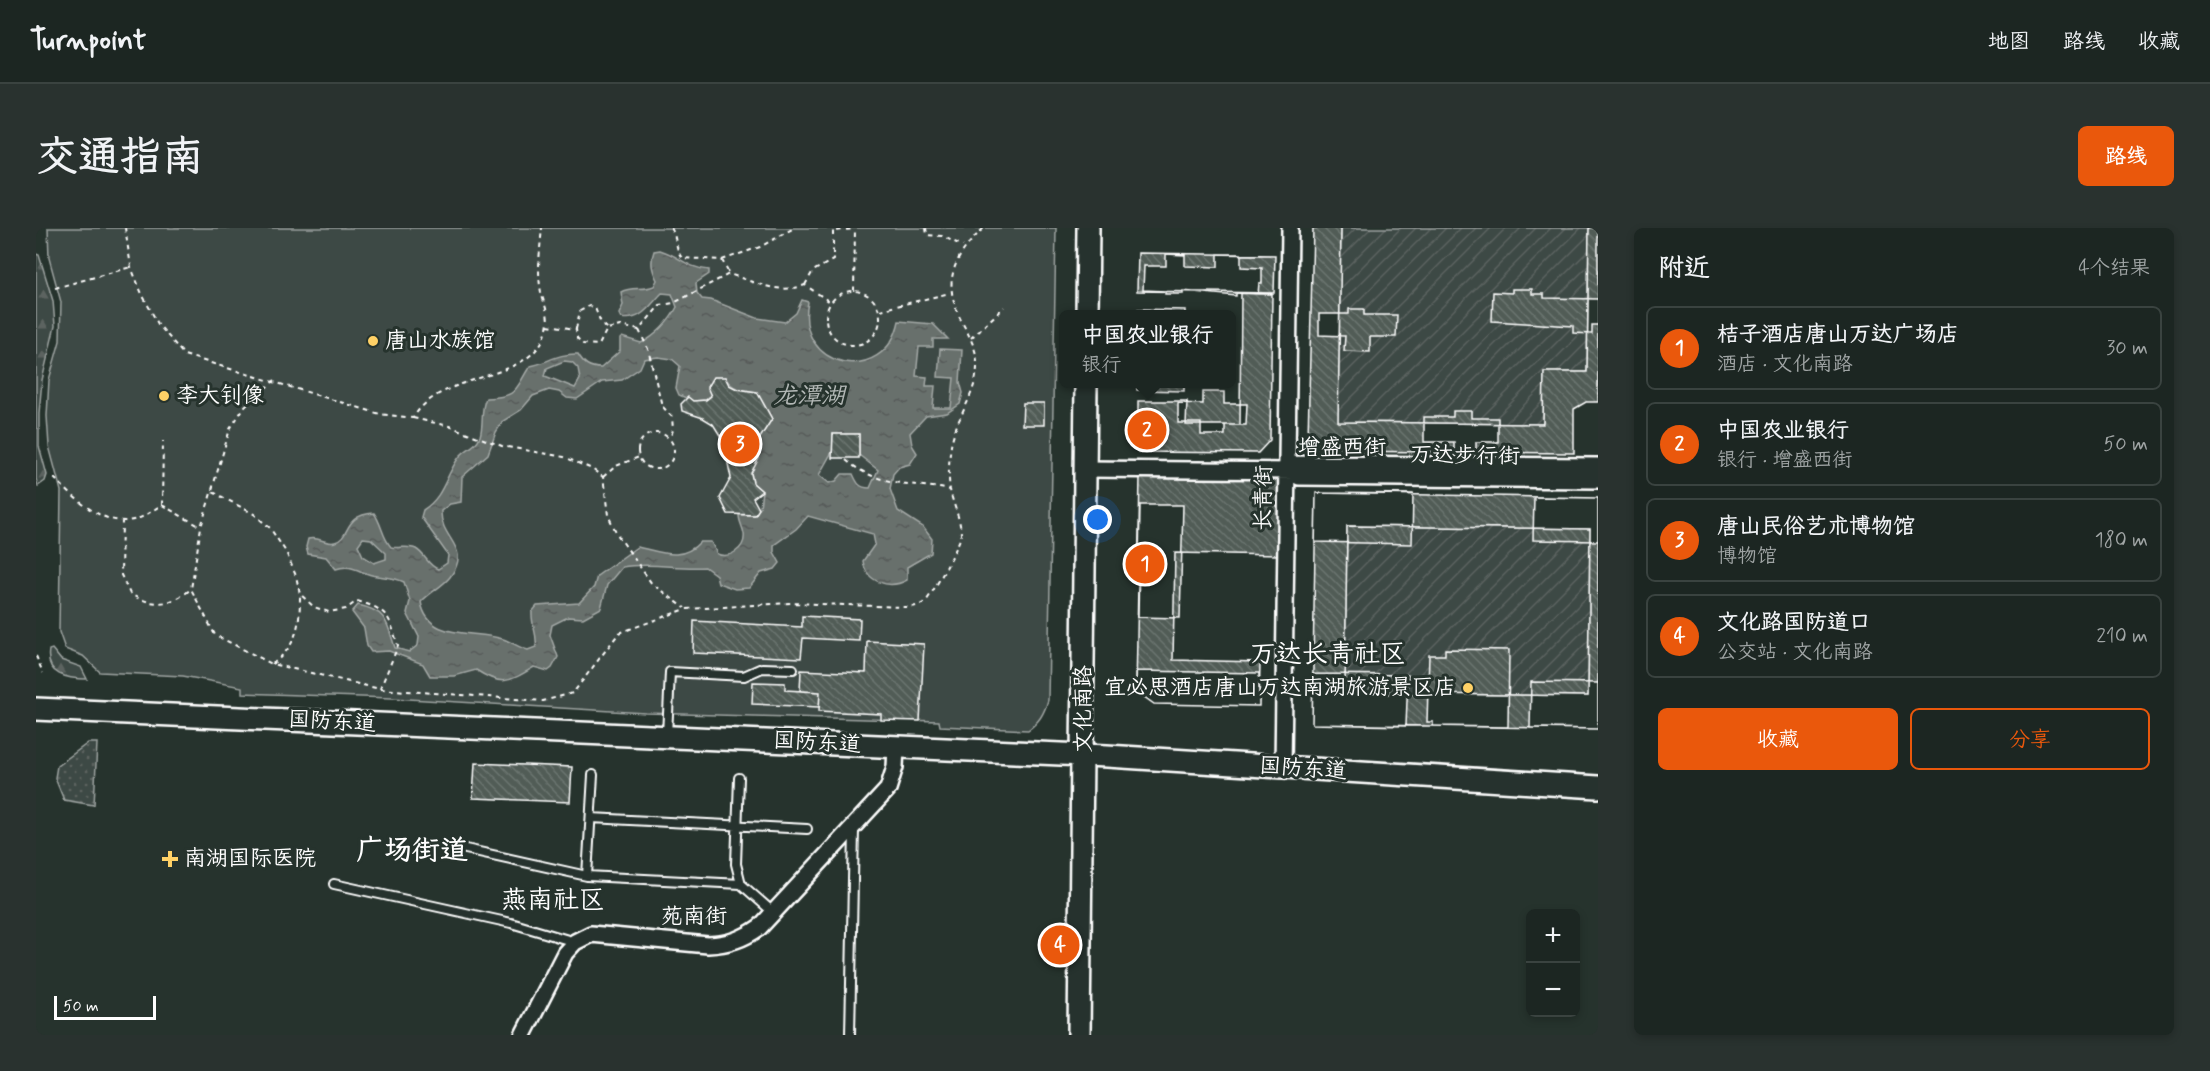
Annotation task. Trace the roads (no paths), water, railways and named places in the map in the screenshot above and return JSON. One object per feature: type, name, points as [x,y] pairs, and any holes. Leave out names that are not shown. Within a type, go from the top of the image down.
[{"type":"street","points":[[1087,310],[1088,228]]},
{"type":"street","name":"长青街","points":[[1283,768],[1290,228]]},
{"type":"street","name":"文化南路","points":[[1078,1035],[1086,388]]},
{"type":"street","name":"万达步行街","points":[[1598,466],[1294,464],[1287,471],[1299,477],[1598,480]]},
{"type":"street","name":"增盛西街","points":[[1085,469],[1598,473]]},
{"type":"street","name":"国防东道","points":[[36,709],[1083,756],[1598,787]]},
{"type":"street","name":"苑南街","points":[[575,942],[591,934],[708,945],[727,944],[744,938],[774,913],[888,789],[895,767],[897,747]]},
{"type":"street","points":[[523,1035],[565,952],[575,942]]},
{"type":"lane","points":[[667,737],[670,672],[744,676],[762,668],[794,669]]},
{"type":"lane","points":[[587,876],[593,775]]},
{"type":"lane","points":[[739,778],[736,864],[741,884],[774,913]]},
{"type":"lane","points":[[591,818],[807,829]]},
{"type":"lane","points":[[850,1035],[854,827]]},
{"type":"lane","points":[[461,848],[587,876],[741,884]]},
{"type":"lane","points":[[334,884],[511,922],[575,942]]},
{"type":"water","name":"龙潭湖","points":[[660,250],[694,267],[709,270],[709,274],[696,283],[697,293],[702,299],[711,300],[757,318],[785,322],[796,313],[802,300],[808,302],[807,325],[814,343],[827,355],[843,362],[860,362],[877,356],[890,342],[899,321],[933,324],[948,339],[933,339],[933,347],[919,347],[916,376],[927,377],[926,386],[935,386],[933,408],[951,408],[954,378],[938,377],[940,349],[962,350],[960,382],[963,393],[960,404],[947,413],[926,416],[910,433],[912,445],[917,453],[910,464],[899,467],[893,474],[890,489],[898,511],[923,527],[932,539],[931,553],[907,567],[907,580],[893,584],[879,582],[869,574],[863,561],[875,544],[873,534],[808,516],[796,529],[774,545],[774,552],[780,563],[775,569],[761,573],[749,588],[735,589],[718,583],[716,575],[705,567],[643,565],[622,567],[607,585],[601,608],[583,618],[568,617],[552,625],[550,635],[558,657],[548,671],[534,667],[512,679],[505,680],[493,679],[476,670],[454,676],[430,676],[423,664],[389,651],[371,652],[367,646],[364,628],[352,612],[358,605],[380,614],[390,631],[395,648],[409,652],[418,645],[419,637],[407,613],[410,601],[404,582],[347,567],[336,569],[326,557],[308,554],[306,547],[308,539],[335,542],[340,540],[357,518],[374,513],[391,547],[416,549],[438,569],[447,563],[448,555],[421,517],[423,510],[440,492],[460,456],[478,440],[486,398],[510,394],[518,386],[530,366],[564,355],[578,354],[587,365],[601,368],[620,351],[622,337],[641,343],[657,333],[677,307],[672,294],[662,293],[644,312],[634,318],[621,318],[619,314],[623,305],[621,292],[654,286],[657,280],[652,266],[654,251]],"holes":[[[658,357],[672,359],[680,366],[676,388],[679,395],[693,401],[706,400],[725,377],[735,387],[757,392],[772,419],[754,447],[759,458],[751,473],[753,483],[762,491],[760,507],[755,515],[739,515],[744,534],[740,548],[731,554],[722,555],[717,554],[711,542],[700,542],[693,548],[678,554],[637,547],[597,576],[594,587],[579,603],[537,606],[532,612],[536,647],[528,650],[503,639],[454,632],[442,629],[433,623],[425,615],[421,602],[450,577],[458,558],[454,544],[442,521],[441,511],[450,504],[461,502],[462,477],[488,454],[496,432],[503,421],[521,410],[533,396],[549,390],[559,392],[567,398],[577,399],[602,382],[622,380],[640,368],[644,359]],[[564,361],[572,362],[578,368],[580,379],[575,388],[545,376],[547,368]],[[833,434],[859,434],[859,455],[878,470],[870,488],[859,484],[853,474],[842,474],[836,481],[829,483],[819,475],[833,450]],[[363,538],[371,539],[386,553],[386,559],[374,563],[363,556],[358,545]]]},
{"type":"place","name":"唐山水族馆","points":[[373,341]]},
{"type":"place","name":"李大钊像","points":[[164,396]]},
{"type":"place","name":"中国农业银行","points":[[1147,430]]},
{"type":"place","name":"唐山民俗艺术博物馆","points":[[740,444]]},
{"type":"place","name":"桔子酒店唐山万达广场店","points":[[1145,564]]},
{"type":"place","name":"宜必思酒店唐山万达南湖旅游景区店","points":[[1468,688]]},
{"type":"place","name":"南湖国际医院","points":[[170,859]]},
{"type":"place","name":"文化路国防道口","points":[[1060,945]]},
{"type":"district","name":"万达长青社区","points":[[1328,655]]},
{"type":"district","name":"广场街道","points":[[412,851]]},
{"type":"district","name":"燕南社区","points":[[553,901]]}]
